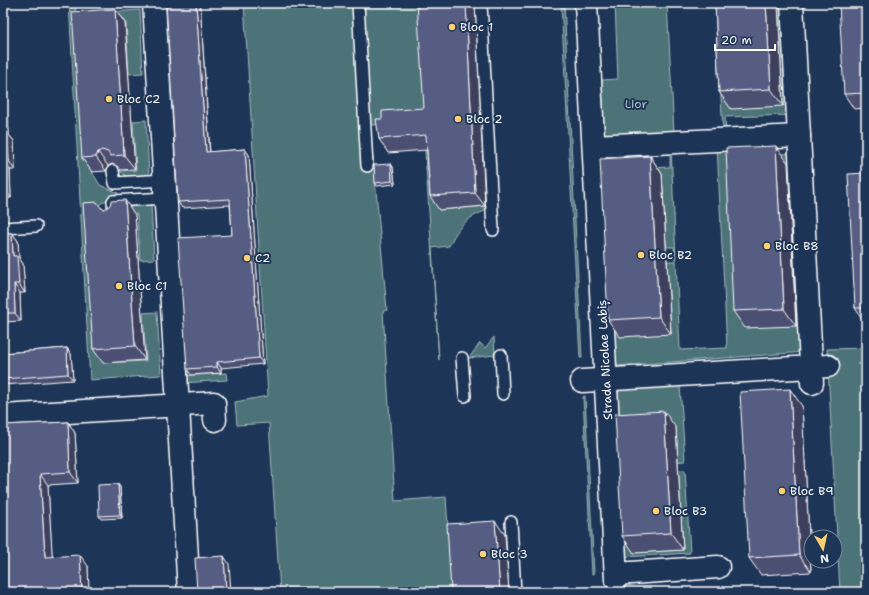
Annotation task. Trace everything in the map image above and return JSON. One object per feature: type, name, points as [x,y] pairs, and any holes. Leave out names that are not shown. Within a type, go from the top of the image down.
[{"type":"street","points":[[154,3],[189,592]]},
{"type":"street","name":"Strada Nicolae Labiș","points":[[586,3],[616,576],[718,567]]},
{"type":"street","points":[[582,381],[817,372],[799,136],[792,3]]},
{"type":"street","points":[[594,146],[799,136]]},
{"type":"street","points":[[3,416],[214,403],[215,420]]},
{"type":"lane","points":[[358,3],[367,166]]},
{"type":"lane","points":[[481,3],[493,230]]},
{"type":"lane","points":[[113,171],[115,183],[165,189]]},
{"type":"lane","points":[[114,216],[113,201],[165,189]]},
{"type":"lane","points":[[3,228],[36,226]]},
{"type":"lane","points":[[501,355],[503,394]]},
{"type":"lane","points":[[462,358],[465,396]]},
{"type":"lane","points":[[511,522],[515,592]]},
{"type":"green space","points":[[69,3],[75,3],[76,14],[140,10],[143,73],[129,74],[126,23],[81,26],[92,172],[100,185],[118,193],[100,204],[92,217],[103,363],[146,361],[143,313],[157,312],[161,375],[90,380]]},
{"type":"green space","points":[[244,3],[426,3],[430,55],[479,51],[492,209],[477,214],[466,222],[457,232],[449,246],[432,248],[439,360],[423,122],[370,125],[387,310],[383,311],[395,501],[446,497],[452,592],[280,592],[269,423],[237,425],[235,402],[268,396]],"holes":[[[479,77],[487,206],[439,210],[437,170],[427,170],[426,158],[436,158],[431,80]]]},
{"type":"green space","points":[[561,3],[564,3],[582,358],[580,358]]},
{"type":"green space","name":"Lior","points":[[615,3],[667,3],[674,133],[604,137],[602,80],[618,79]]},
{"type":"green space","points":[[715,3],[783,106],[781,70],[790,70],[792,115],[725,117],[726,131],[723,131]]},
{"type":"green space","points":[[778,3],[786,3],[789,59],[781,59]]},
{"type":"green space","points":[[146,120],[149,175],[126,176],[120,171],[136,170],[133,121]]},
{"type":"green space","points":[[717,146],[727,147],[728,158],[794,153],[798,236],[792,236],[789,163],[738,166],[796,326],[793,250],[799,250],[805,352],[616,366],[611,262],[671,334],[667,261],[675,261],[674,247],[666,247],[662,174],[606,170],[670,167],[670,148],[680,350],[727,348]]},
{"type":"green space","points":[[151,205],[154,259],[140,260],[137,214],[121,215],[125,207]]},
{"type":"green space","points":[[494,337],[495,355],[469,358],[480,343],[485,348]]},
{"type":"green space","points":[[866,348],[866,592],[840,592],[839,569],[843,569],[843,529],[837,529],[827,349]]},
{"type":"green space","points":[[226,373],[227,380],[182,383],[182,376]]},
{"type":"green space","points":[[680,385],[685,461],[621,466],[617,388]]},
{"type":"green space","points":[[585,396],[594,574],[592,574],[583,397]]},
{"type":"green space","points":[[678,470],[685,470],[690,553],[625,557],[621,473],[634,553],[683,550]]},
{"type":"building","points":[[166,3],[196,3],[206,152],[245,149],[259,358],[217,362],[217,367],[187,369],[178,238],[232,235],[230,199],[178,202]]},
{"type":"building","points":[[417,3],[466,3],[475,193],[430,196],[426,135],[379,139],[376,119],[382,119],[382,111],[424,108]]},
{"type":"building","points":[[715,3],[766,3],[771,89],[719,92]]},
{"type":"building","points":[[839,3],[866,3],[866,93],[844,94]]},
{"type":"building","name":"Bloc C2","points":[[115,9],[124,155],[110,156],[108,152],[102,150],[98,152],[96,157],[82,158],[72,12]]},
{"type":"building","points":[[3,133],[7,133],[9,161],[4,161],[5,190],[3,190]]},
{"type":"building","name":"Bloc B8","points":[[776,146],[784,309],[733,311],[726,148]]},
{"type":"building","name":"Bloc B2","points":[[650,156],[659,317],[608,320],[600,159]]},
{"type":"building","points":[[391,164],[392,181],[375,183],[374,165]]},
{"type":"building","points":[[866,173],[866,308],[855,308],[848,174]]},
{"type":"building","name":"Bloc C1","points":[[125,200],[135,346],[93,349],[83,203],[97,202],[101,208],[105,209],[110,205],[111,201]]},
{"type":"building","points":[[3,233],[12,233],[13,256],[17,256],[19,284],[14,284],[15,313],[3,313]]},
{"type":"building","points":[[67,348],[68,374],[3,379],[3,353]]},
{"type":"building","name":"Bloc B9","points":[[790,389],[799,555],[749,558],[740,392]]},
{"type":"building","name":"Bloc B3","points":[[664,411],[671,533],[622,536],[615,414]]},
{"type":"building","points":[[68,422],[70,472],[40,474],[45,557],[80,555],[82,592],[3,592],[3,425]]},
{"type":"building","points":[[118,484],[120,515],[99,516],[98,485]]},
{"type":"building","name":"Bloc 3","points":[[495,521],[500,592],[451,592],[447,524]]},
{"type":"building","points":[[224,556],[226,592],[197,592],[195,558]]},
{"type":"place","name":"Bloc 1","points":[[452,27]]},
{"type":"place","name":"Bloc C2","points":[[109,99]]},
{"type":"place","name":"Bloc 2","points":[[458,119]]},
{"type":"place","name":"Bloc B8","points":[[767,246]]},
{"type":"place","name":"Bloc B2","points":[[641,255]]},
{"type":"place","name":"C2","points":[[247,258]]},
{"type":"place","name":"Bloc C1","points":[[119,286]]},
{"type":"place","name":"Bloc B9","points":[[782,491]]},
{"type":"place","name":"Bloc B3","points":[[656,511]]},
{"type":"place","name":"Bloc 3","points":[[483,554]]}]
